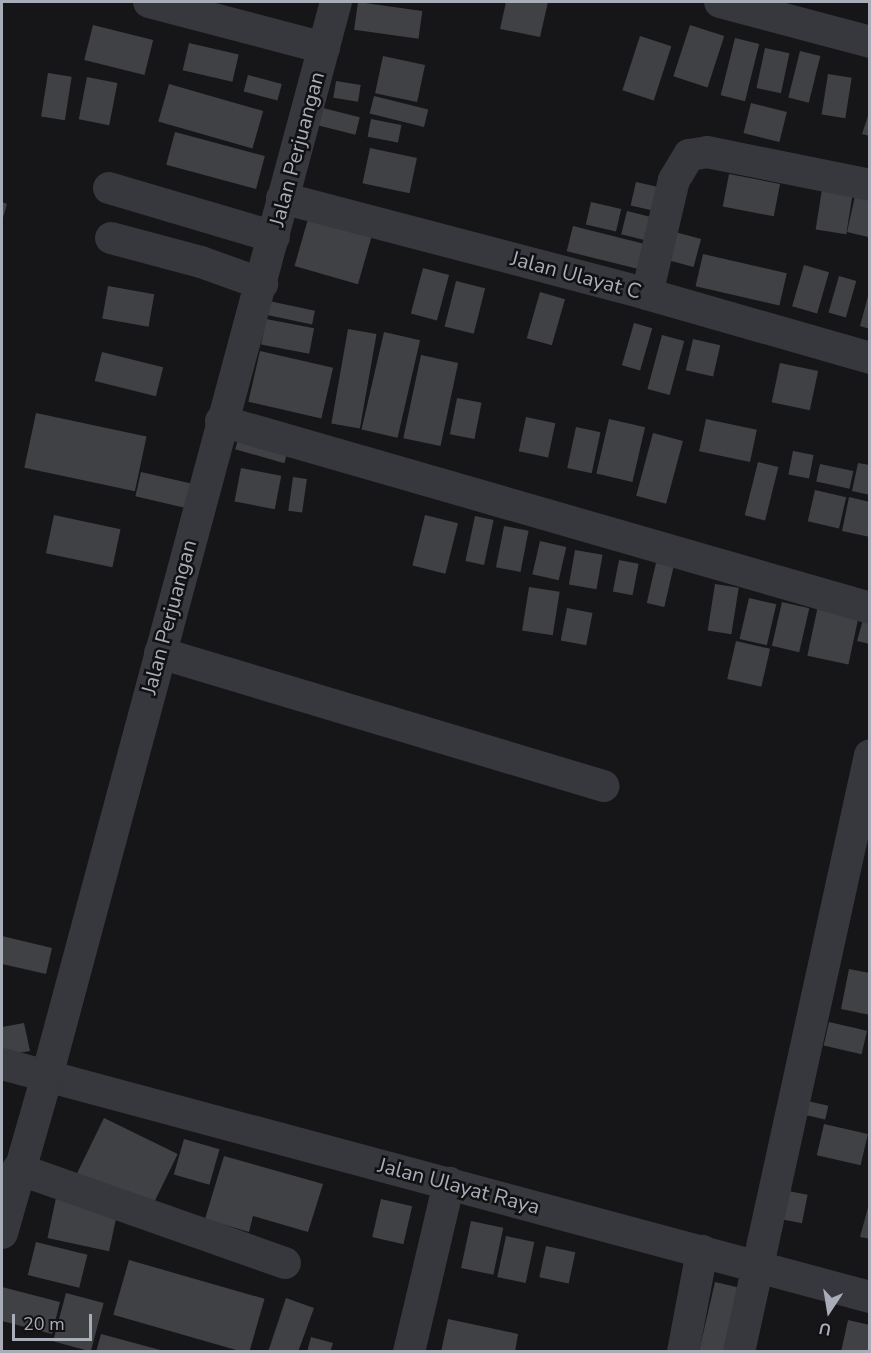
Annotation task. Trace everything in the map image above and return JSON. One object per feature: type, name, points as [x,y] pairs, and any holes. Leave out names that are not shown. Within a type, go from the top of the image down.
[{"type":"street","points":[[149,2],[324,48]]},
{"type":"street","name":"Jalan Perjuangan","points":[[2,1233],[18,1169],[47,1076],[221,422],[262,284],[282,198],[336,2]]},
{"type":"street","points":[[720,2],[780,10],[870,42]]},
{"type":"street","points":[[647,294],[674,180],[689,155],[707,152],[870,185]]},
{"type":"street","points":[[109,188],[274,237]]},
{"type":"street","name":"Jalan Ulayat C","points":[[282,198],[647,294],[870,358]]},
{"type":"street","points":[[111,238],[201,261],[262,284]]},
{"type":"street","points":[[221,422],[870,608]]},
{"type":"street","points":[[160,653],[603,786]]},
{"type":"street","points":[[739,1352],[756,1265],[870,755]]},
{"type":"street","name":"Jalan Ulayat Raya","points":[[2,1064],[870,1297]]},
{"type":"street","points":[[18,1169],[285,1263]]},
{"type":"street","points":[[409,1352],[449,1183]]},
{"type":"street","points":[[683,1352],[702,1251]]},
{"type":"building","points":[[358,2],[422,11],[418,39],[354,30]]},
{"type":"building","points":[[506,2],[548,2],[540,37],[500,29]]},
{"type":"building","points":[[93,25],[153,40],[144,75],[84,60]]},
{"type":"building","points":[[690,25],[724,36],[708,87],[673,76]]},
{"type":"building","points":[[640,36],[671,46],[654,100],[622,90]]},
{"type":"building","points":[[735,38],[759,44],[745,101],[721,95]]},
{"type":"building","points":[[189,43],[239,54],[232,82],[183,70]]},
{"type":"building","points":[[765,48],[789,53],[781,93],[756,88]]},
{"type":"building","points":[[800,51],[820,56],[809,103],[788,98]]},
{"type":"building","points":[[383,56],[425,65],[417,102],[375,93]]},
{"type":"building","points":[[48,73],[72,77],[65,120],[41,116]]},
{"type":"building","points":[[828,74],[852,78],[845,118],[822,114]]},
{"type":"building","points":[[248,75],[282,84],[277,100],[244,91]]},
{"type":"building","points":[[87,77],[117,83],[109,125],[79,119]]},
{"type":"building","points":[[336,81],[361,85],[358,102],[333,98]]},
{"type":"building","points":[[169,84],[263,111],[252,149],[158,121]]},
{"type":"building","points":[[374,96],[428,110],[424,127],[370,113]]},
{"type":"building","points":[[751,103],[787,112],[779,142],[744,133]]},
{"type":"building","points":[[319,107],[360,117],[355,135],[315,124]]},
{"type":"building","points":[[870,113],[870,136],[862,134]]},
{"type":"building","points":[[371,119],[401,125],[398,143],[368,137]]},
{"type":"building","points":[[175,132],[265,156],[256,189],[166,165]]},
{"type":"building","points":[[370,148],[417,158],[409,193],[363,183]]},
{"type":"building","points":[[729,174],[780,184],[774,216],[723,206]]},
{"type":"building","points":[[636,182],[661,188],[656,211],[631,205]]},
{"type":"building","points":[[823,183],[854,188],[846,234],[816,229]]},
{"type":"building","points":[[857,187],[870,190],[868,237],[847,232]]},
{"type":"building","points":[[2,202],[7,204],[2,221]]},
{"type":"building","points":[[591,202],[621,209],[616,231],[586,224]]},
{"type":"building","points":[[627,211],[656,218],[650,242],[621,234]]},
{"type":"building","points":[[308,219],[371,237],[358,284],[294,266]]},
{"type":"building","points":[[573,226],[647,244],[640,270],[567,251]]},
{"type":"building","points":[[675,232],[701,239],[694,267],[667,260]]},
{"type":"building","points":[[703,254],[787,273],[779,306],[696,286]]},
{"type":"building","points":[[804,265],[829,272],[817,314],[792,306]]},
{"type":"building","points":[[423,268],[449,275],[437,320],[411,313]]},
{"type":"building","points":[[839,276],[856,281],[846,317],[829,313]]},
{"type":"building","points":[[456,281],[485,288],[474,334],[445,327]]},
{"type":"building","points":[[108,286],[154,294],[149,327],[102,318]]},
{"type":"building","points":[[870,289],[870,329],[860,326]]},
{"type":"building","points":[[540,292],[565,299],[552,345],[527,338]]},
{"type":"building","points":[[269,301],[315,311],[312,324],[266,315]]},
{"type":"building","points":[[266,319],[314,328],[309,354],[261,345]]},
{"type":"building","points":[[634,323],[652,328],[640,371],[622,365]]},
{"type":"building","points":[[348,329],[377,334],[360,429],[331,424]]},
{"type":"building","points":[[384,332],[420,340],[398,438],[362,429]]},
{"type":"building","points":[[662,335],[684,341],[670,395],[648,389]]},
{"type":"building","points":[[693,339],[720,345],[713,376],[686,370]]},
{"type":"building","points":[[260,351],[333,368],[321,419],[248,402]]},
{"type":"building","points":[[102,352],[163,367],[156,396],[95,381]]},
{"type":"building","points":[[421,355],[458,363],[440,446],[403,438]]},
{"type":"building","points":[[780,363],[818,371],[810,410],[772,402]]},
{"type":"building","points":[[457,398],[482,403],[474,439],[450,434]]},
{"type":"building","points":[[36,413],[147,436],[135,491],[24,468]]},
{"type":"building","points":[[526,417],[555,423],[548,457],[519,451]]},
{"type":"building","points":[[609,419],[645,427],[632,482],[596,474]]},
{"type":"building","points":[[706,419],[757,430],[750,462],[699,451]]},
{"type":"building","points":[[576,427],[600,432],[592,473],[567,468]]},
{"type":"building","points":[[241,429],[290,443],[284,463],[235,449]]},
{"type":"building","points":[[653,433],[683,441],[666,504],[636,496]]},
{"type":"building","points":[[793,451],[814,455],[809,479],[788,475]]},
{"type":"building","points":[[758,462],[778,467],[765,520],[745,515]]},
{"type":"building","points":[[858,463],[870,465],[870,495],[852,491]]},
{"type":"building","points":[[820,464],[853,471],[850,489],[816,482]]},
{"type":"building","points":[[241,468],[281,476],[275,509],[235,501]]},
{"type":"building","points":[[141,472],[197,485],[191,509],[135,496]]},
{"type":"building","points":[[293,477],[307,479],[302,513],[288,511]]},
{"type":"building","points":[[815,490],[846,497],[839,528],[808,521]]},
{"type":"building","points":[[849,497],[870,502],[870,537],[842,531]]},
{"type":"building","points":[[54,515],[121,529],[112,567],[46,553]]},
{"type":"building","points":[[425,515],[458,523],[445,574],[412,565]]},
{"type":"building","points":[[475,516],[494,520],[484,565],[465,561]]},
{"type":"building","points":[[504,526],[529,531],[521,572],[496,567]]},
{"type":"building","points":[[540,541],[566,547],[559,580],[532,574]]},
{"type":"building","points":[[575,550],[603,555],[596,589],[569,584]]},
{"type":"building","points":[[619,560],[639,564],[633,595],[613,591]]},
{"type":"building","points":[[656,563],[674,567],[664,607],[647,603]]},
{"type":"building","points":[[715,584],[739,588],[731,634],[708,630]]},
{"type":"building","points":[[529,587],[560,592],[553,635],[522,630]]},
{"type":"building","points":[[749,598],[776,604],[767,645],[740,639]]},
{"type":"building","points":[[819,601],[860,610],[848,665],[807,656]]},
{"type":"building","points":[[782,602],[809,608],[799,652],[772,646]]},
{"type":"building","points":[[567,608],[593,613],[586,645],[561,640]]},
{"type":"building","points":[[866,609],[870,610],[870,644],[857,641]]},
{"type":"building","points":[[736,641],[770,649],[761,687],[727,679]]},
{"type":"building","points":[[2,936],[52,948],[46,974],[2,964]]},
{"type":"building","points":[[849,969],[870,973],[870,1015],[841,1009]]},
{"type":"building","points":[[829,1022],[867,1031],[862,1054],[824,1045]]},
{"type":"building","points":[[24,1023],[30,1051],[2,1056],[2,1027]]},
{"type":"building","points":[[803,1100],[828,1106],[825,1119],[800,1114]]},
{"type":"building","points":[[104,1118],[178,1154],[149,1213],[75,1177]]},
{"type":"building","points":[[824,1124],[868,1134],[861,1165],[817,1155]]},
{"type":"building","points":[[184,1139],[220,1149],[209,1185],[174,1175]]},
{"type":"building","points":[[224,1156],[323,1184],[308,1232],[253,1216],[249,1232],[205,1219]]},
{"type":"building","points":[[783,1190],[808,1195],[802,1223],[777,1218]]},
{"type":"building","points":[[56,1198],[118,1211],[109,1251],[47,1238]]},
{"type":"building","points":[[381,1199],[412,1206],[403,1244],[372,1237]]},
{"type":"building","points":[[870,1200],[870,1239],[860,1237]]},
{"type":"building","points":[[471,1221],[503,1228],[493,1275],[461,1268]]},
{"type":"building","points":[[506,1236],[534,1242],[526,1283],[497,1277]]},
{"type":"building","points":[[36,1242],[87,1255],[79,1288],[28,1275]]},
{"type":"building","points":[[546,1246],[575,1252],[569,1284],[539,1277]]},
{"type":"building","points":[[129,1260],[265,1299],[249,1352],[113,1315]]},
{"type":"building","points":[[715,1282],[746,1289],[732,1352],[699,1352]]},
{"type":"building","points":[[2,1287],[60,1302],[52,1334],[2,1321]]},
{"type":"building","points":[[66,1293],[104,1303],[91,1351],[53,1341]]},
{"type":"building","points":[[286,1298],[314,1308],[298,1352],[268,1352]]},
{"type":"building","points":[[448,1319],[518,1334],[515,1352],[441,1352]]},
{"type":"building","points":[[848,1320],[870,1325],[870,1352],[841,1352]]},
{"type":"building","points":[[101,1334],[164,1351],[164,1352],[96,1352]]},
{"type":"building","points":[[311,1337],[333,1343],[330,1352],[307,1352]]}]
